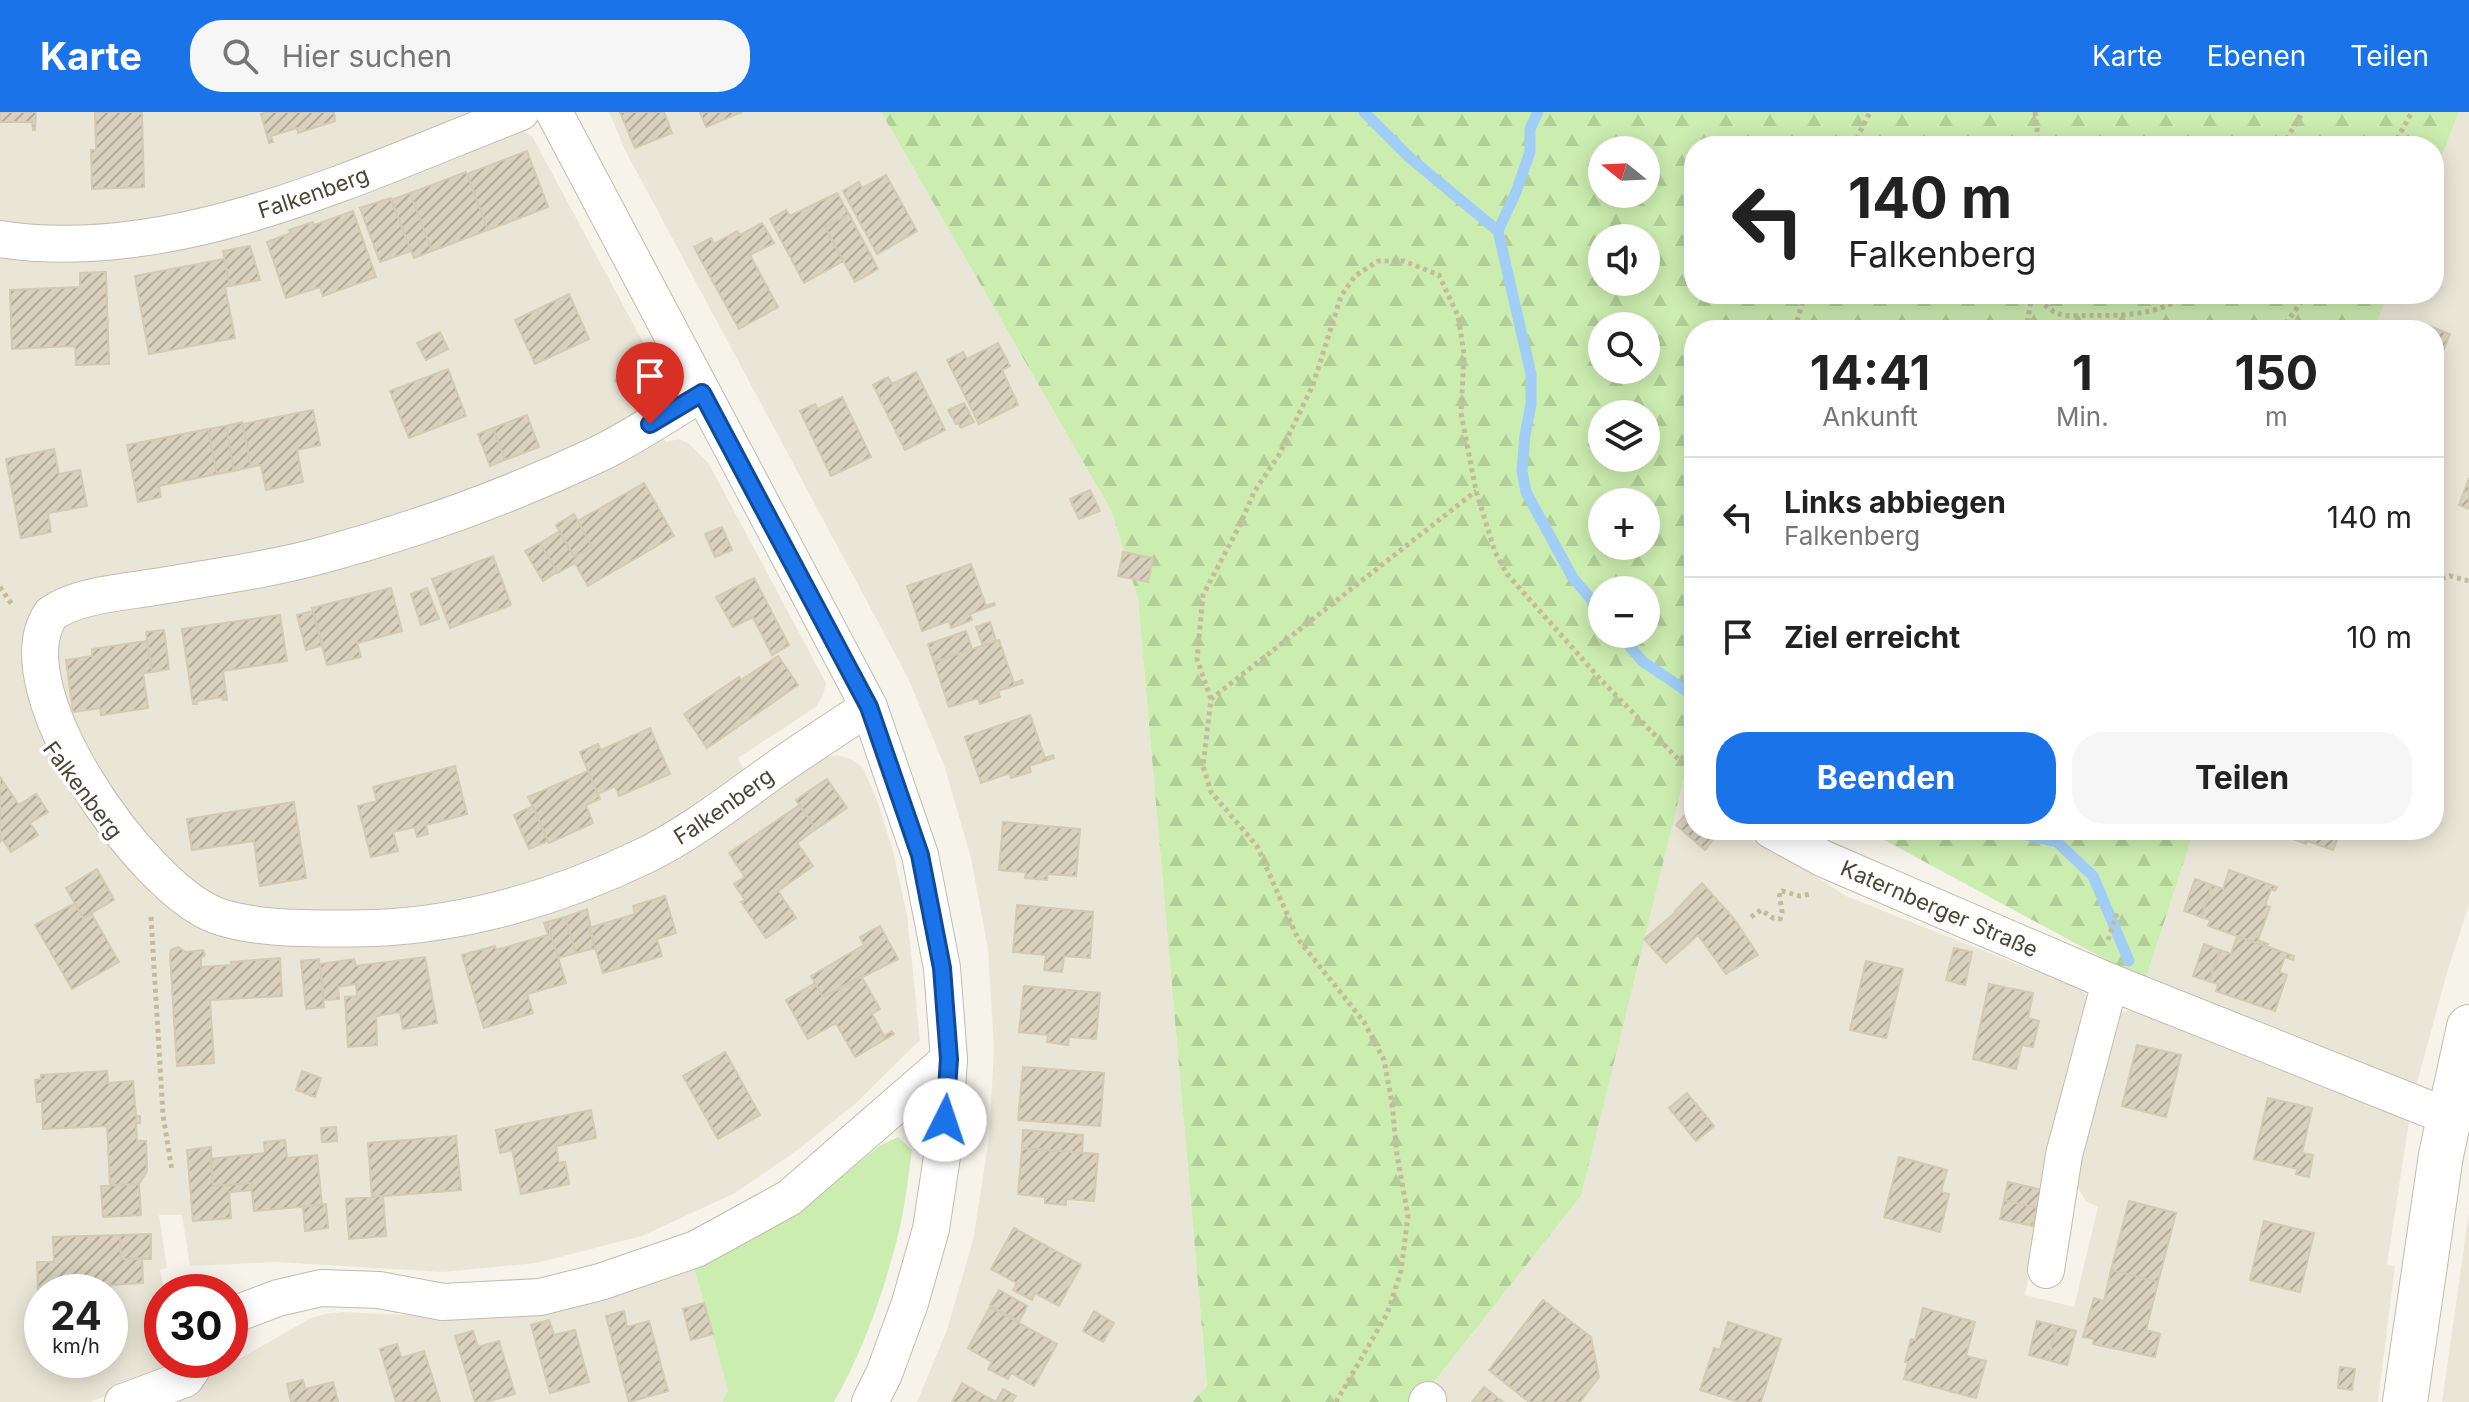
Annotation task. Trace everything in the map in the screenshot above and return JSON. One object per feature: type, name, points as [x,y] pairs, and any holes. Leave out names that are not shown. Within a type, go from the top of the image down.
[{"type":"street","name":"Falkenberg","points":[[0,239],[26,243],[113,241],[179,233],[253,212],[345,180],[521,112]]},
{"type":"street","points":[[554,112],[869,707],[920,855],[942,968],[949,1059],[943,1150],[931,1229],[910,1303],[884,1374],[870,1402]]},
{"type":"street","name":"Falkenberg","points":[[702,393],[597,455],[449,516],[383,538],[269,569],[90,598],[54,611],[32,633],[24,656],[25,688],[39,732],[97,818],[148,870],[180,896],[215,915],[248,923],[378,928],[467,918],[563,890],[646,855],[715,813],[869,707]]},
{"type":"street","name":"Katernberger Straße","points":[[1789,840],[1824,859],[2110,982],[2449,1117]]},
{"type":"street","points":[[2046,1270],[2064,1155],[2110,982]]},
{"type":"street","points":[[2405,1402],[2441,1155],[2469,1027]]},
{"type":"street","points":[[248,1309],[278,1298],[321,1288],[379,1290],[443,1302],[540,1297],[600,1282],[696,1249],[789,1198],[949,1059]]},
{"type":"street","points":[[123,1402],[186,1378]]},
{"type":"path","points":[[1858,136],[1870,112]]},
{"type":"path","points":[[2035,112],[2038,136]]},
{"type":"path","points":[[2288,136],[2303,112]]},
{"type":"path","points":[[2399,136],[2412,112]]},
{"type":"path","points":[[1336,1402],[1387,1314],[1401,1271],[1408,1216],[1384,1060],[1364,1022],[1298,939],[1257,846],[1211,792],[1203,766],[1211,699],[1197,659],[1203,595],[1254,492],[1279,455],[1313,385],[1341,296],[1355,276],[1378,261],[1404,261],[1439,275],[1458,316],[1464,354],[1461,413],[1476,491],[1495,552],[1507,574],[1601,680],[1684,765]]},
{"type":"path","points":[[2044,304],[2065,316],[2146,313],[2173,304]]},
{"type":"path","points":[[1211,699],[1476,491]]},
{"type":"path","points":[[2444,578],[2450,576],[2469,581]]},
{"type":"path","points":[[1751,917],[1761,910],[1780,919],[1779,892],[1809,895],[1824,859]]},
{"type":"path","points":[[148,870],[163,1115],[172,1171]]},
{"type":"path","points":[[2110,934],[2117,913]]},
{"type":"shaded area","points":[[0,112],[503,112],[532,136],[658,370],[658,381],[639,403],[666,442],[679,439],[688,443],[709,464],[826,683],[816,707],[738,758],[758,799],[818,759],[837,755],[851,759],[863,768],[893,851],[907,915],[920,1040],[856,1103],[799,1149],[735,1193],[642,1236],[536,1263],[443,1272],[275,1262],[190,1266],[182,1215],[159,1215],[167,1268],[160,1270],[161,1274],[144,1274],[144,1378],[154,1378],[90,1402],[0,1402]]},
{"type":"shaded area","points":[[609,112],[881,112],[1112,512],[1138,599],[1207,1387],[1192,1402],[917,1402],[947,1330],[973,1240],[989,1139],[994,1049],[988,949],[971,858],[944,765],[908,678],[625,150]]},
{"type":"shaded area","points":[[2459,112],[2469,112],[2469,905],[2415,1090],[2145,981],[2191,840],[2444,840],[2444,320],[2378,320],[2384,304],[2444,304],[2444,150]]},
{"type":"shaded area","points":[[1681,782],[1684,784],[1684,840],[1759,840],[1846,896],[2082,990],[2089,999],[2034,1230],[2038,1232],[2025,1295],[2074,1307],[2098,1207],[2086,1201],[2075,1183],[2118,1013],[2132,1010],[2409,1121],[2387,1265],[2395,1266],[2378,1402],[1442,1402],[1430,1387],[1581,1196]]},
{"type":"shaded area","points":[[2469,1212],[2469,1402],[2442,1402]]},
{"type":"shaded area","points":[[693,1264],[728,1390],[722,1402],[164,1402],[206,1378],[248,1378],[248,1354],[311,1318],[342,1312],[450,1317]]},
{"type":"green space","points":[[881,112],[2459,112],[2444,150],[2444,136],[1684,136],[1684,304],[2384,304],[2378,320],[1684,320],[1684,778],[1581,1196],[1418,1402],[1192,1402],[1207,1386],[1138,599],[1112,512]]},
{"type":"green space","points":[[1884,840],[2191,840],[2145,981]]},
{"type":"green space","points":[[898,1137],[912,1150],[898,1235],[872,1321],[834,1402],[722,1402],[728,1390],[693,1264],[813,1198],[881,1145]]},
{"type":"building","points":[[0,112],[36,112],[35,130],[32,122],[0,122]]},
{"type":"building","points":[[95,112],[142,112],[144,187],[92,189],[91,150],[96,150]]},
{"type":"building","points":[[334,112],[335,121],[298,133],[297,128],[271,136],[273,142],[269,143],[261,114]]},
{"type":"building","points":[[620,112],[664,112],[672,133],[635,148]]},
{"type":"building","points":[[700,112],[742,112],[706,127]]},
{"type":"building","points":[[527,151],[548,207],[488,230],[467,174]]},
{"type":"building","points":[[466,172],[488,230],[432,251],[410,193]]},
{"type":"building","points":[[886,175],[917,231],[877,254],[843,191],[859,182],[862,188]]},
{"type":"building","points":[[410,193],[432,251],[414,258],[391,200]]},
{"type":"building","points":[[837,193],[849,214],[825,227],[843,261],[804,283],[770,219],[786,210],[790,216]]},
{"type":"building","points":[[391,198],[411,251],[380,262],[360,208]]},
{"type":"building","points":[[353,211],[376,277],[323,296],[320,287],[286,298],[267,242],[291,233],[289,230]]},
{"type":"building","points":[[849,214],[878,269],[855,282],[825,227]]},
{"type":"building","points":[[762,223],[774,243],[750,255],[778,307],[739,329],[694,247],[711,238],[714,244],[737,231],[740,235]]},
{"type":"building","points":[[250,246],[260,280],[230,286],[223,251]]},
{"type":"building","points":[[224,259],[230,286],[225,287],[235,338],[149,354],[135,276]]},
{"type":"building","points":[[106,272],[109,364],[76,365],[75,346],[12,349],[10,290],[80,287],[80,273]]},
{"type":"building","points":[[569,294],[589,339],[535,364],[515,320]]},
{"type":"building","points":[[440,332],[448,349],[426,360],[417,343]]},
{"type":"building","points":[[2444,332],[2450,334],[2444,349]]},
{"type":"building","points":[[998,343],[1010,366],[1002,370],[1018,405],[979,424],[947,360],[963,352],[967,359]]},
{"type":"building","points":[[623,364],[636,371],[627,388],[615,381]]},
{"type":"building","points":[[448,369],[466,416],[409,438],[390,391]]},
{"type":"building","points":[[916,372],[945,430],[905,450],[873,385],[888,377],[892,384]]},
{"type":"building","points":[[842,397],[871,457],[831,476],[800,411],[815,404],[818,409]]},
{"type":"building","points":[[964,403],[974,422],[961,428],[948,410]]},
{"type":"building","points":[[313,410],[320,445],[297,450],[303,482],[266,490],[261,465],[251,467],[243,424]]},
{"type":"building","points":[[527,415],[539,447],[505,460],[493,428]]},
{"type":"building","points":[[242,422],[251,467],[234,471],[226,426]]},
{"type":"building","points":[[226,426],[234,471],[217,474],[208,429]]},
{"type":"building","points":[[493,428],[505,460],[490,466],[478,434]]},
{"type":"building","points":[[208,429],[217,474],[159,486],[161,497],[138,502],[127,445]]},
{"type":"building","points":[[54,449],[59,474],[80,470],[87,506],[48,513],[51,532],[21,538],[6,459]]},
{"type":"building","points":[[2469,478],[2469,509],[2459,505]]},
{"type":"building","points":[[644,483],[674,536],[588,586],[575,563],[558,573],[540,543],[560,531],[574,557],[592,547],[578,521]]},
{"type":"building","points":[[1090,490],[1100,511],[1079,519],[1070,499]]},
{"type":"building","points":[[574,514],[592,547],[574,557],[556,525]]},
{"type":"building","points":[[722,527],[732,550],[715,557],[705,534]]},
{"type":"building","points":[[540,543],[557,572],[543,581],[525,551]]},
{"type":"building","points":[[1123,552],[1153,558],[1148,582],[1118,576]]},
{"type":"building","points":[[493,556],[511,605],[450,628],[432,579]]},
{"type":"building","points":[[971,564],[986,606],[995,605],[970,614],[972,620],[951,628],[949,621],[922,631],[907,586]]},
{"type":"building","points":[[754,578],[789,645],[772,655],[753,617],[733,627],[716,597]]},
{"type":"building","points":[[391,588],[402,631],[357,643],[361,657],[327,665],[312,608]]},
{"type":"building","points":[[427,588],[439,619],[421,625],[411,594]]},
{"type":"building","points":[[313,611],[323,645],[306,650],[297,615]]},
{"type":"building","points":[[280,615],[287,661],[223,671],[227,700],[223,697],[193,704],[182,629]]},
{"type":"building","points":[[990,622],[996,641],[983,646],[976,627]]},
{"type":"building","points":[[164,630],[169,669],[152,672],[146,632]]},
{"type":"building","points":[[966,631],[972,649],[934,662],[928,644]]},
{"type":"building","points":[[999,640],[1014,683],[1022,680],[1023,683],[998,691],[1000,697],[980,704],[978,698],[949,707],[934,662]]},
{"type":"building","points":[[147,641],[152,672],[143,673],[148,708],[101,715],[100,708],[73,712],[66,660],[92,656],[92,649]]},
{"type":"building","points":[[778,656],[798,685],[707,748],[684,714],[739,677],[741,680]]},
{"type":"building","points":[[1030,715],[1045,758],[1053,755],[1054,758],[1029,766],[1031,772],[1011,778],[1010,773],[981,783],[965,737]]},
{"type":"building","points":[[650,728],[670,774],[619,796],[615,786],[598,794],[580,752],[598,744],[601,750]]},
{"type":"building","points":[[455,766],[467,814],[426,825],[428,834],[417,837],[415,827],[393,832],[398,851],[371,857],[358,806],[377,801],[373,787]]},
{"type":"building","points":[[588,771],[600,799],[586,805],[593,823],[549,843],[528,797]]},
{"type":"building","points":[[0,777],[19,805],[36,794],[48,812],[30,823],[38,835],[11,852],[3,840],[0,842]]},
{"type":"building","points":[[827,779],[847,808],[816,829],[796,800]]},
{"type":"building","points":[[294,802],[306,878],[260,886],[254,841],[192,850],[187,819]]},
{"type":"building","points":[[800,805],[816,829],[797,843],[813,866],[778,891],[796,918],[766,938],[741,902],[745,900],[734,884],[745,877],[729,853]]},
{"type":"building","points":[[533,806],[548,841],[529,849],[514,815]]},
{"type":"building","points":[[1684,816],[1684,832],[1676,825]]},
{"type":"building","points":[[1003,822],[1080,829],[1076,876],[1048,874],[1047,880],[1025,878],[1026,872],[999,870]]},
{"type":"building","points":[[1693,840],[1713,840],[1705,850]]},
{"type":"building","points":[[2307,840],[2337,840],[2333,850]]},
{"type":"building","points":[[97,869],[114,900],[83,918],[66,888]]},
{"type":"building","points":[[2229,870],[2277,887],[2275,891],[2271,889],[2265,905],[2270,907],[2258,940],[2268,944],[2266,946],[2208,926],[2210,920],[2201,917],[2212,885],[2223,889]]},
{"type":"building","points":[[2195,879],[2212,885],[2201,917],[2184,911]]},
{"type":"building","points":[[1702,883],[1735,920],[1758,955],[1726,974],[1698,935],[1666,963],[1644,939],[1676,912]]},
{"type":"building","points":[[665,896],[676,933],[657,939],[662,956],[603,973],[589,928],[635,914],[633,906]]},
{"type":"building","points":[[75,903],[83,918],[91,913],[119,962],[72,989],[35,925]]},
{"type":"building","points":[[1017,905],[1093,912],[1090,958],[1064,956],[1062,972],[1044,970],[1046,955],[1013,952]]},
{"type":"building","points":[[587,909],[595,948],[576,953],[565,917]]},
{"type":"building","points":[[565,917],[576,953],[558,958],[547,922]]},
{"type":"building","points":[[547,922],[566,983],[527,994],[533,1013],[484,1028],[462,955],[495,946],[496,950],[548,935],[544,923]]},
{"type":"building","points":[[880,926],[898,959],[823,997],[811,976],[864,945],[860,937]]},
{"type":"building","points":[[2237,936],[2294,956],[2293,960],[2285,957],[2279,972],[2287,975],[2275,1011],[2216,991],[2218,984],[2209,981],[2220,950],[2231,954]]},
{"type":"building","points":[[2204,944],[2220,950],[2209,981],[2193,976]]},
{"type":"building","points":[[178,947],[186,952],[203,950],[205,955],[201,958],[201,967],[280,958],[282,996],[210,1000],[214,1063],[177,1066],[170,955],[171,950]]},
{"type":"building","points":[[1954,948],[1972,952],[1965,985],[1946,980]]},
{"type":"building","points":[[425,957],[437,1023],[403,1029],[400,1012],[376,1016],[377,1045],[348,1047],[345,997],[357,996],[356,984],[338,987],[339,999],[324,1000],[320,964],[354,959],[356,966]]},
{"type":"building","points":[[319,959],[324,1007],[306,1009],[301,961]]},
{"type":"building","points":[[1866,961],[1903,969],[1886,1038],[1850,1030]]},
{"type":"building","points":[[861,976],[880,1009],[872,1014],[884,1036],[892,1031],[894,1034],[855,1057],[836,1023],[808,1039],[786,1000],[815,983],[823,997]]},
{"type":"building","points":[[1989,984],[2033,993],[2028,1018],[2039,1021],[2033,1047],[2022,1045],[2016,1069],[1973,1059]]},
{"type":"building","points":[[1024,986],[1100,993],[1096,1039],[1069,1037],[1068,1045],[1047,1042],[1048,1035],[1019,1032]]},
{"type":"building","points":[[2137,1045],[2181,1055],[2166,1117],[2122,1106]]},
{"type":"building","points":[[725,1052],[760,1115],[718,1139],[683,1076]]},
{"type":"building","points":[[1023,1067],[1104,1073],[1100,1126],[1018,1120]]},
{"type":"building","points":[[107,1071],[108,1083],[133,1081],[136,1116],[140,1116],[140,1123],[136,1123],[137,1141],[146,1141],[147,1171],[139,1184],[110,1185],[107,1126],[43,1129],[42,1102],[37,1102],[35,1080],[41,1079],[41,1075]]},
{"type":"building","points":[[302,1071],[321,1078],[315,1097],[296,1090]]},
{"type":"building","points":[[1687,1093],[1714,1126],[1696,1141],[1669,1108]]},
{"type":"building","points":[[2268,1098],[2312,1108],[2302,1153],[2313,1155],[2309,1177],[2296,1174],[2298,1169],[2254,1159]]},
{"type":"building","points":[[591,1110],[596,1138],[556,1146],[559,1163],[565,1162],[569,1184],[521,1194],[512,1150],[500,1153],[496,1130]]},
{"type":"building","points":[[336,1127],[337,1141],[322,1142],[321,1128]]},
{"type":"building","points":[[1023,1130],[1083,1135],[1082,1153],[1022,1148]]},
{"type":"building","points":[[456,1136],[461,1190],[372,1197],[368,1143]]},
{"type":"building","points":[[285,1140],[287,1158],[317,1155],[322,1205],[254,1211],[251,1183],[213,1186],[210,1159],[265,1153],[264,1142]]},
{"type":"building","points":[[211,1147],[213,1186],[251,1183],[252,1190],[229,1192],[231,1218],[193,1221],[187,1150]]},
{"type":"building","points":[[1022,1148],[1098,1154],[1094,1201],[1066,1199],[1066,1205],[1045,1203],[1045,1197],[1018,1194]]},
{"type":"building","points":[[1899,1157],[1947,1170],[1941,1192],[1949,1194],[1940,1232],[1884,1217]]},
{"type":"building","points":[[2008,1182],[2042,1190],[2037,1208],[2004,1200]]},
{"type":"building","points":[[139,1184],[141,1215],[103,1217],[101,1186]]},
{"type":"building","points":[[383,1196],[386,1236],[349,1239],[346,1199]]},
{"type":"building","points":[[2004,1200],[2037,1208],[2033,1226],[2000,1219]]},
{"type":"building","points":[[2129,1201],[2176,1213],[2158,1282],[2111,1270]]},
{"type":"building","points":[[326,1204],[328,1228],[305,1231],[303,1206]]},
{"type":"building","points":[[2264,1221],[2314,1233],[2300,1292],[2250,1280]]},
{"type":"building","points":[[1014,1228],[1081,1265],[1059,1306],[1035,1293],[1032,1300],[1013,1290],[1017,1283],[991,1269]]},
{"type":"building","points":[[151,1234],[151,1259],[121,1259],[120,1235]]},
{"type":"building","points":[[120,1235],[121,1259],[142,1258],[143,1283],[128,1284],[128,1274],[37,1274],[37,1262],[54,1262],[53,1237]]},
{"type":"building","points":[[2111,1270],[2158,1282],[2146,1330],[2160,1334],[2155,1357],[2093,1344],[2094,1339],[2083,1337],[2094,1298],[2104,1301]]},
{"type":"building","points":[[999,1290],[1027,1306],[1019,1322],[990,1305]]},
{"type":"building","points":[[1543,1300],[1591,1337],[1599,1377],[1580,1402],[1529,1402],[1489,1370]]},
{"type":"building","points":[[704,1303],[713,1334],[691,1340],[683,1309]]},
{"type":"building","points":[[990,1307],[1057,1344],[1034,1386],[1011,1373],[1008,1379],[988,1369],[992,1362],[968,1348]]},
{"type":"building","points":[[1923,1308],[1975,1322],[1966,1356],[1986,1361],[1976,1398],[1904,1379],[1911,1339],[1915,1340]]},
{"type":"building","points":[[624,1311],[627,1327],[649,1321],[668,1391],[629,1402],[606,1316]]},
{"type":"building","points":[[1094,1311],[1114,1323],[1103,1342],[1083,1331]]},
{"type":"building","points":[[549,1320],[554,1335],[575,1330],[589,1382],[550,1393],[531,1325]]},
{"type":"building","points":[[2037,1321],[2057,1326],[2048,1360],[2029,1355]]},
{"type":"building","points":[[1728,1322],[1781,1339],[1761,1402],[1739,1402],[1700,1390],[1714,1348],[1720,1350]]},
{"type":"building","points":[[2057,1326],[2076,1331],[2067,1365],[2048,1360]]},
{"type":"building","points":[[473,1331],[478,1347],[499,1341],[515,1394],[475,1402],[455,1336]]},
{"type":"building","points":[[397,1344],[401,1358],[424,1351],[440,1402],[396,1402],[380,1349]]},
{"type":"building","points":[[2340,1367],[2355,1369],[2352,1390],[2338,1388]]},
{"type":"building","points":[[303,1380],[305,1389],[333,1382],[338,1402],[291,1402],[287,1384]]},
{"type":"building","points":[[962,1383],[996,1402],[952,1402]]},
{"type":"building","points":[[1484,1387],[1503,1402],[1472,1402]]},
{"type":"building","points":[[1003,1389],[1016,1396],[1012,1402],[996,1402]]},
{"type":"waterway","points":[[1364,112],[1410,158],[1498,231]]},
{"type":"waterway","points":[[1538,112],[1530,129],[1530,152],[1498,231],[1531,374],[1531,404],[1522,471],[1526,492],[1573,578],[1588,596]]},
{"type":"waterway","points":[[1631,648],[1642,661],[1684,689]]},
{"type":"waterway","points":[[2048,840],[2057,842],[2093,876],[2129,961]]},
{"type":"route","points":[[650,424],[702,393],[869,707],[920,855],[942,968],[949,1059],[945,1120]]}]
